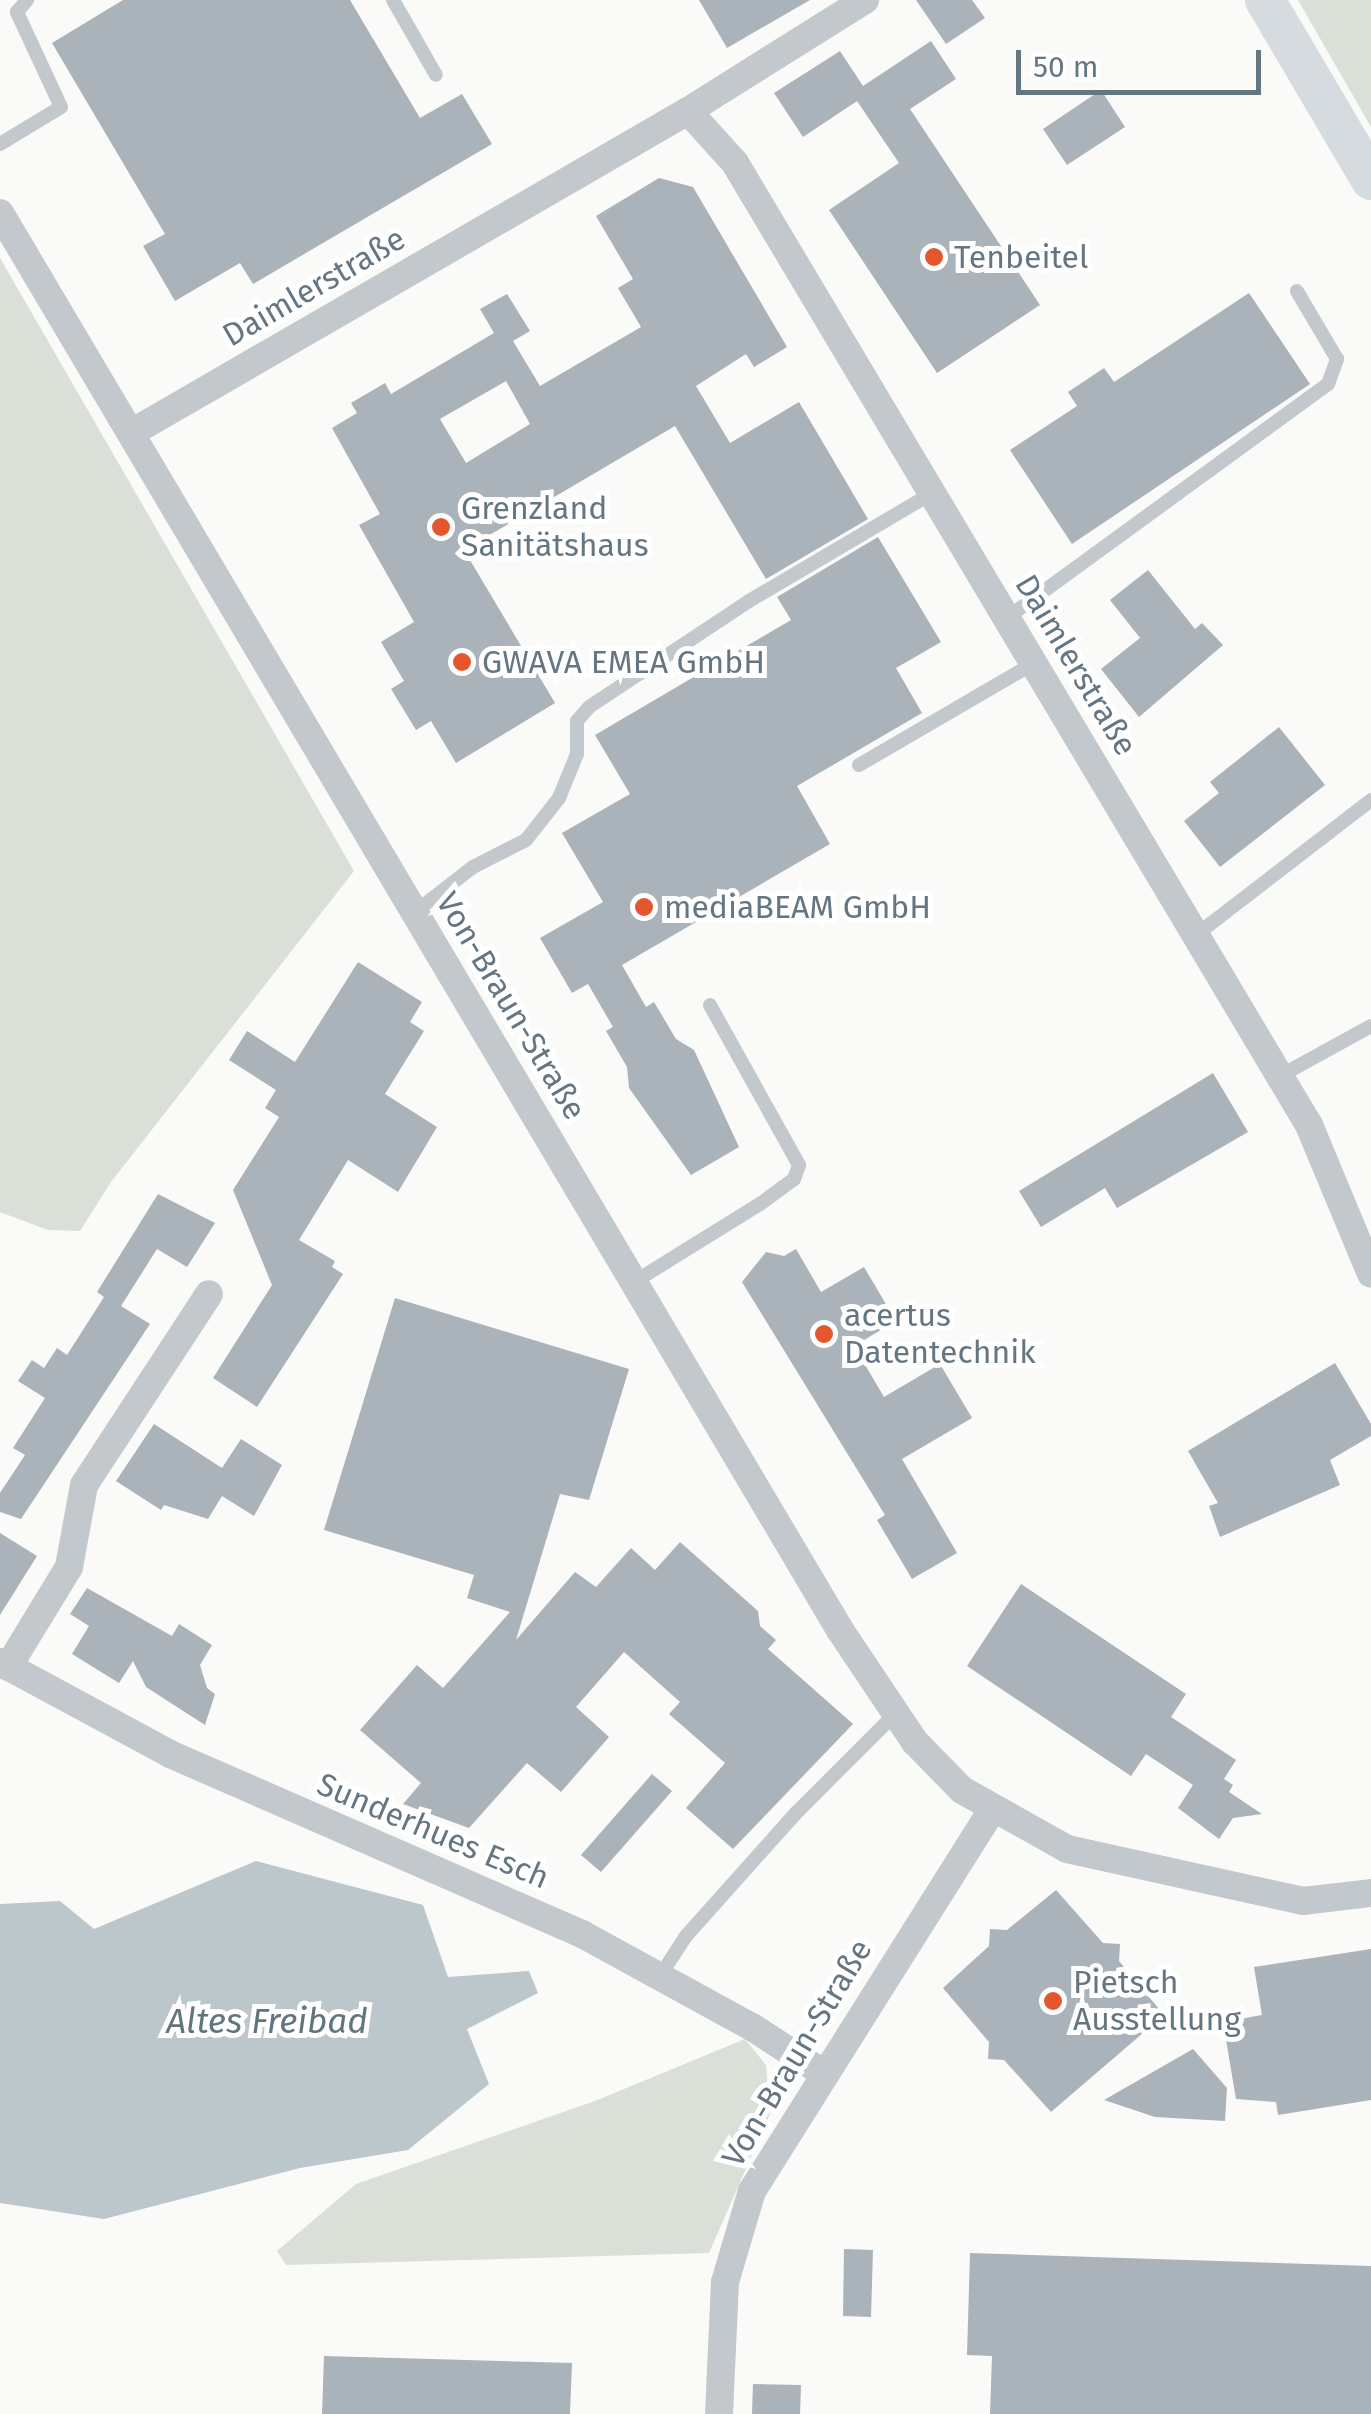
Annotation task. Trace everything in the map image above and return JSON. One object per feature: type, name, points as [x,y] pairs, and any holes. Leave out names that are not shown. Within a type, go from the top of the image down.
[{"type":"main road","points":[[1265,0],[1371,180]]},
{"type":"street","name":"Daimlerstraße","points":[[131,434],[688,112],[865,0]]},
{"type":"street","name":"Daimlerstraße","points":[[688,112],[735,163],[1310,1125],[1371,1274]]},
{"type":"street","name":"Von-Braun-Straße","points":[[0,213],[894,1714],[962,1790],[1066,1849],[1137,1870],[1303,1902],[1371,1893]]},
{"type":"street","name":"Sunderhues Esch","points":[[209,1294],[84,1485],[69,1568],[4,1664],[170,1754],[492,1892],[660,1976],[823,2073]]},
{"type":"street","name":"Von-Braun-Straße","points":[[719,2414],[725,2282],[752,2192],[823,2073],[992,1810]]},
{"type":"lane","points":[[0,144],[61,107],[17,12],[28,0]]},
{"type":"lane","points":[[394,0],[436,75]]},
{"type":"lane","points":[[1007,618],[1328,384],[1337,359],[1297,291]]},
{"type":"lane","points":[[414,912],[474,867],[526,840],[560,798],[577,754],[577,721],[589,707],[749,601],[932,493]]},
{"type":"lane","points":[[859,766],[1034,663]]},
{"type":"lane","points":[[1196,935],[1371,800]]},
{"type":"lane","points":[[634,1282],[760,1204],[794,1178],[799,1164],[710,1005]]},
{"type":"lane","points":[[1280,1076],[1371,1026]]},
{"type":"lane","points":[[660,1976],[686,1936],[784,1827],[894,1714]]},
{"type":"shaded area","points":[[1298,0],[1371,0],[1371,127]]},
{"type":"shaded area","points":[[0,258],[354,871],[111,1182],[80,1231],[48,1230],[0,1212]]},
{"type":"shaded area","points":[[745,2039],[766,2065],[770,2114],[709,2253],[286,2265],[277,2251],[356,2184],[595,2101]]},
{"type":"water","name":"Altes Freibad","points":[[256,1861],[423,1905],[448,1977],[529,1971],[538,1993],[467,2029],[489,2084],[408,2150],[300,2168],[104,2219],[0,2203],[0,1904],[60,1901],[94,1929]]},
{"type":"building","points":[[123,0],[350,0],[420,118],[462,94],[492,144],[253,284],[240,263],[175,301],[143,246],[165,234],[52,43]]},
{"type":"building","points":[[699,0],[810,0],[727,48]]},
{"type":"building","points":[[916,0],[972,0],[985,18],[946,44]]},
{"type":"building","name":"Tenbeitel","points":[[931,41],[956,79],[910,109],[1040,305],[937,373],[829,210],[899,163],[857,101],[803,137],[774,93],[840,51],[863,86]]},
{"type":"building","points":[[1101,90],[1125,127],[1067,165],[1043,129]]},
{"type":"building","points":[[659,178],[693,187],[787,347],[754,367],[746,354],[696,386],[730,443],[799,402],[868,519],[766,579],[675,426],[464,550],[555,703],[456,763],[431,721],[416,730],[391,689],[404,681],[381,642],[414,622],[359,525],[380,514],[332,428],[357,413],[351,403],[385,383],[391,394],[494,333],[480,309],[507,294],[530,331],[513,341],[540,386],[641,327],[618,288],[633,279],[596,216]],"holes":[[[506,381],[530,424],[466,463],[440,419]]]},
{"type":"building","points":[[1249,293],[1310,384],[1072,544],[1010,450],[1077,406],[1068,392],[1104,368],[1114,382]]},
{"type":"building","points":[[878,537],[941,642],[896,668],[922,713],[797,786],[830,844],[622,965],[646,1007],[654,1002],[676,1039],[694,1050],[739,1147],[691,1175],[629,1088],[627,1067],[606,1031],[613,1027],[588,984],[572,993],[540,938],[603,902],[562,833],[630,794],[595,735],[791,620],[777,597]]},
{"type":"building","points":[[1148,570],[1195,629],[1202,623],[1223,645],[1139,717],[1101,669],[1140,638],[1110,600]]},
{"type":"building","points":[[1279,727],[1325,785],[1220,867],[1184,821],[1219,793],[1210,782]]},
{"type":"building","points":[[358,962],[422,1002],[410,1022],[424,1031],[385,1094],[437,1127],[398,1192],[348,1160],[299,1240],[335,1261],[332,1267],[343,1274],[257,1407],[213,1378],[272,1285],[233,1190],[279,1117],[265,1108],[276,1090],[229,1060],[247,1031],[295,1062]]},
{"type":"building","points":[[1213,1073],[1248,1132],[1117,1208],[1105,1188],[1041,1227],[1019,1191]]},
{"type":"building","points":[[158,1194],[215,1223],[187,1267],[157,1249],[121,1306],[150,1324],[21,1519],[0,1512],[0,1493],[25,1455],[13,1448],[45,1398],[18,1381],[32,1360],[44,1368],[57,1348],[67,1355],[104,1297],[97,1292]]},
{"type":"building","points":[[796,1249],[821,1292],[864,1267],[896,1321],[854,1346],[884,1397],[940,1364],[972,1418],[902,1459],[957,1553],[912,1579],[877,1520],[885,1515],[742,1282],[766,1252],[784,1256]]},
{"type":"building","points":[[395,1298],[629,1369],[589,1500],[560,1494],[516,1640],[575,1572],[596,1587],[631,1548],[655,1570],[680,1542],[758,1611],[760,1626],[776,1640],[768,1649],[853,1724],[733,1849],[686,1808],[725,1763],[669,1714],[680,1702],[624,1652],[576,1707],[609,1737],[561,1792],[527,1763],[469,1828],[403,1804],[421,1783],[360,1730],[417,1665],[443,1688],[510,1612],[467,1598],[474,1575],[324,1530]]},
{"type":"building","points":[[1335,1363],[1371,1424],[1371,1436],[1330,1460],[1340,1485],[1220,1537],[1209,1506],[1218,1503],[1188,1451]]},
{"type":"building","points":[[154,1424],[222,1468],[241,1439],[282,1465],[254,1516],[222,1496],[208,1519],[164,1505],[161,1510],[116,1481]]},
{"type":"building","points":[[0,1533],[37,1556],[0,1615]]},
{"type":"building","points":[[1021,1584],[1186,1694],[1171,1717],[1236,1760],[1224,1779],[1233,1785],[1229,1792],[1262,1814],[1233,1818],[1219,1839],[1178,1808],[1193,1785],[1146,1754],[1131,1776],[967,1666]]},
{"type":"building","points":[[87,1588],[172,1636],[179,1624],[212,1645],[200,1665],[207,1688],[215,1694],[205,1725],[146,1687],[133,1661],[119,1683],[72,1654],[89,1626],[70,1614]]},
{"type":"building","points":[[652,1774],[672,1791],[601,1872],[581,1855]]},
{"type":"building","name":"Pietsch Ausstellung","points":[[1056,1890],[1103,1943],[1120,1944],[1119,1961],[1164,2015],[1051,2112],[1004,2060],[988,2059],[989,2042],[943,1988],[989,1946],[990,1929],[1007,1930]]},
{"type":"building","points":[[1371,1949],[1371,2100],[1278,2115],[1276,2102],[1236,2099],[1223,2022],[1262,2015],[1254,1967]]},
{"type":"building","points":[[1193,2049],[1227,2088],[1225,2121],[1155,2117],[1104,2100]]},
{"type":"building","points":[[844,2249],[873,2250],[871,2317],[843,2316]]},
{"type":"building","points":[[970,2253],[1371,2266],[1371,2414],[990,2414],[992,2356],[967,2355]]},
{"type":"building","points":[[324,2356],[572,2363],[570,2414],[322,2414]]},
{"type":"building","points":[[753,2384],[801,2385],[800,2414],[752,2414]]},
{"type":"place","name":"Tenbeitel","points":[[934,257]]},
{"type":"place","name":"Grenzland Sanitätshaus","points":[[441,527]]},
{"type":"place","name":"GWAVA EMEA GmbH","points":[[462,662]]},
{"type":"place","name":"mediaBEAM GmbH","points":[[644,907]]},
{"type":"place","name":"acertus Datentechnik","points":[[824,1334]]},
{"type":"place","name":"Pietsch Ausstellung","points":[[1053,2001]]}]
